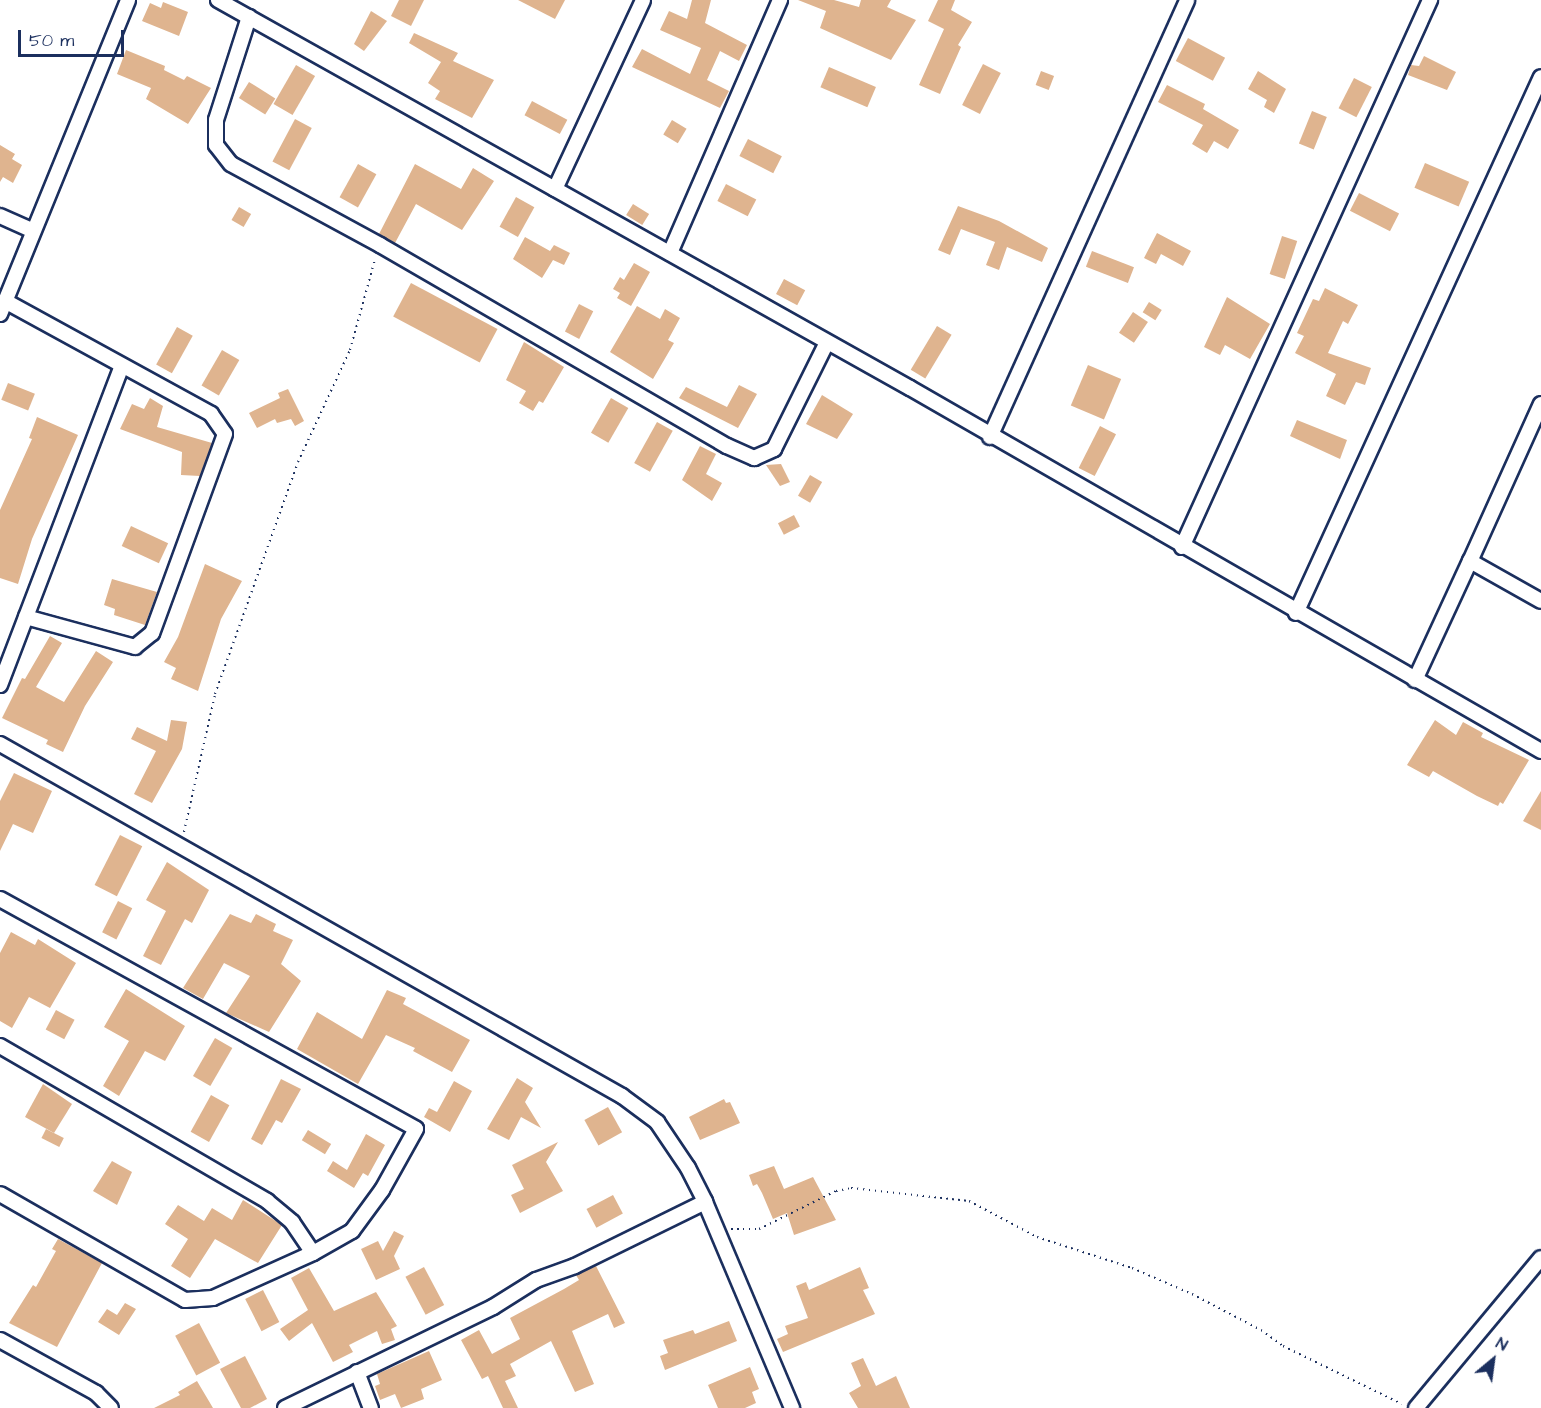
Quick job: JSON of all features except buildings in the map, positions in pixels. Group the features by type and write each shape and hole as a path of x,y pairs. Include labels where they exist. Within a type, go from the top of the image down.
{"street":[{"path":"26,617 135,647 152,633 225,434 211,414 122,365 2,307 128,0"},
{"path":"218,0 827,342 1296,613 1541,751"},
{"path":"555,189 643,0"},
{"path":"670,253 780,0"},
{"path":"990,437 1187,0"},
{"path":"1182,547 1430,0"},
{"path":"249,17 222,94 216,120 216,145 231,164 380,244 727,447 754,458 774,449 827,342"},
{"path":"1296,613 1541,77"},
{"path":"0,216 33,231"},
{"path":"0,685 122,365"},
{"path":"1415,680 1541,404"},
{"path":"1470,561 1541,601"},
{"path":"0,744 181,849 622,1096 657,1122 671,1140 705,1202 792,1408"},
{"path":"0,899 416,1129 365,1215 352,1231 313,1253 213,1298 185,1300 0,1194"},
{"path":"0,1046 267,1200 292,1221 313,1253"},
{"path":"285,1408 493,1307 536,1280 574,1266 705,1202"},
{"path":"1416,1408 1541,1258"},
{"path":"0,1340 96,1394 111,1408"},
{"path":"357,1372 371,1408"}],"path":[{"path":"181,849 215,694 298,462 350,350 380,244"},
{"path":"717,1230 759,1229 836,1191 851,1188 969,1201 1037,1237 1132,1268 1192,1294 1261,1330 1283,1346 1410,1408"}]}
